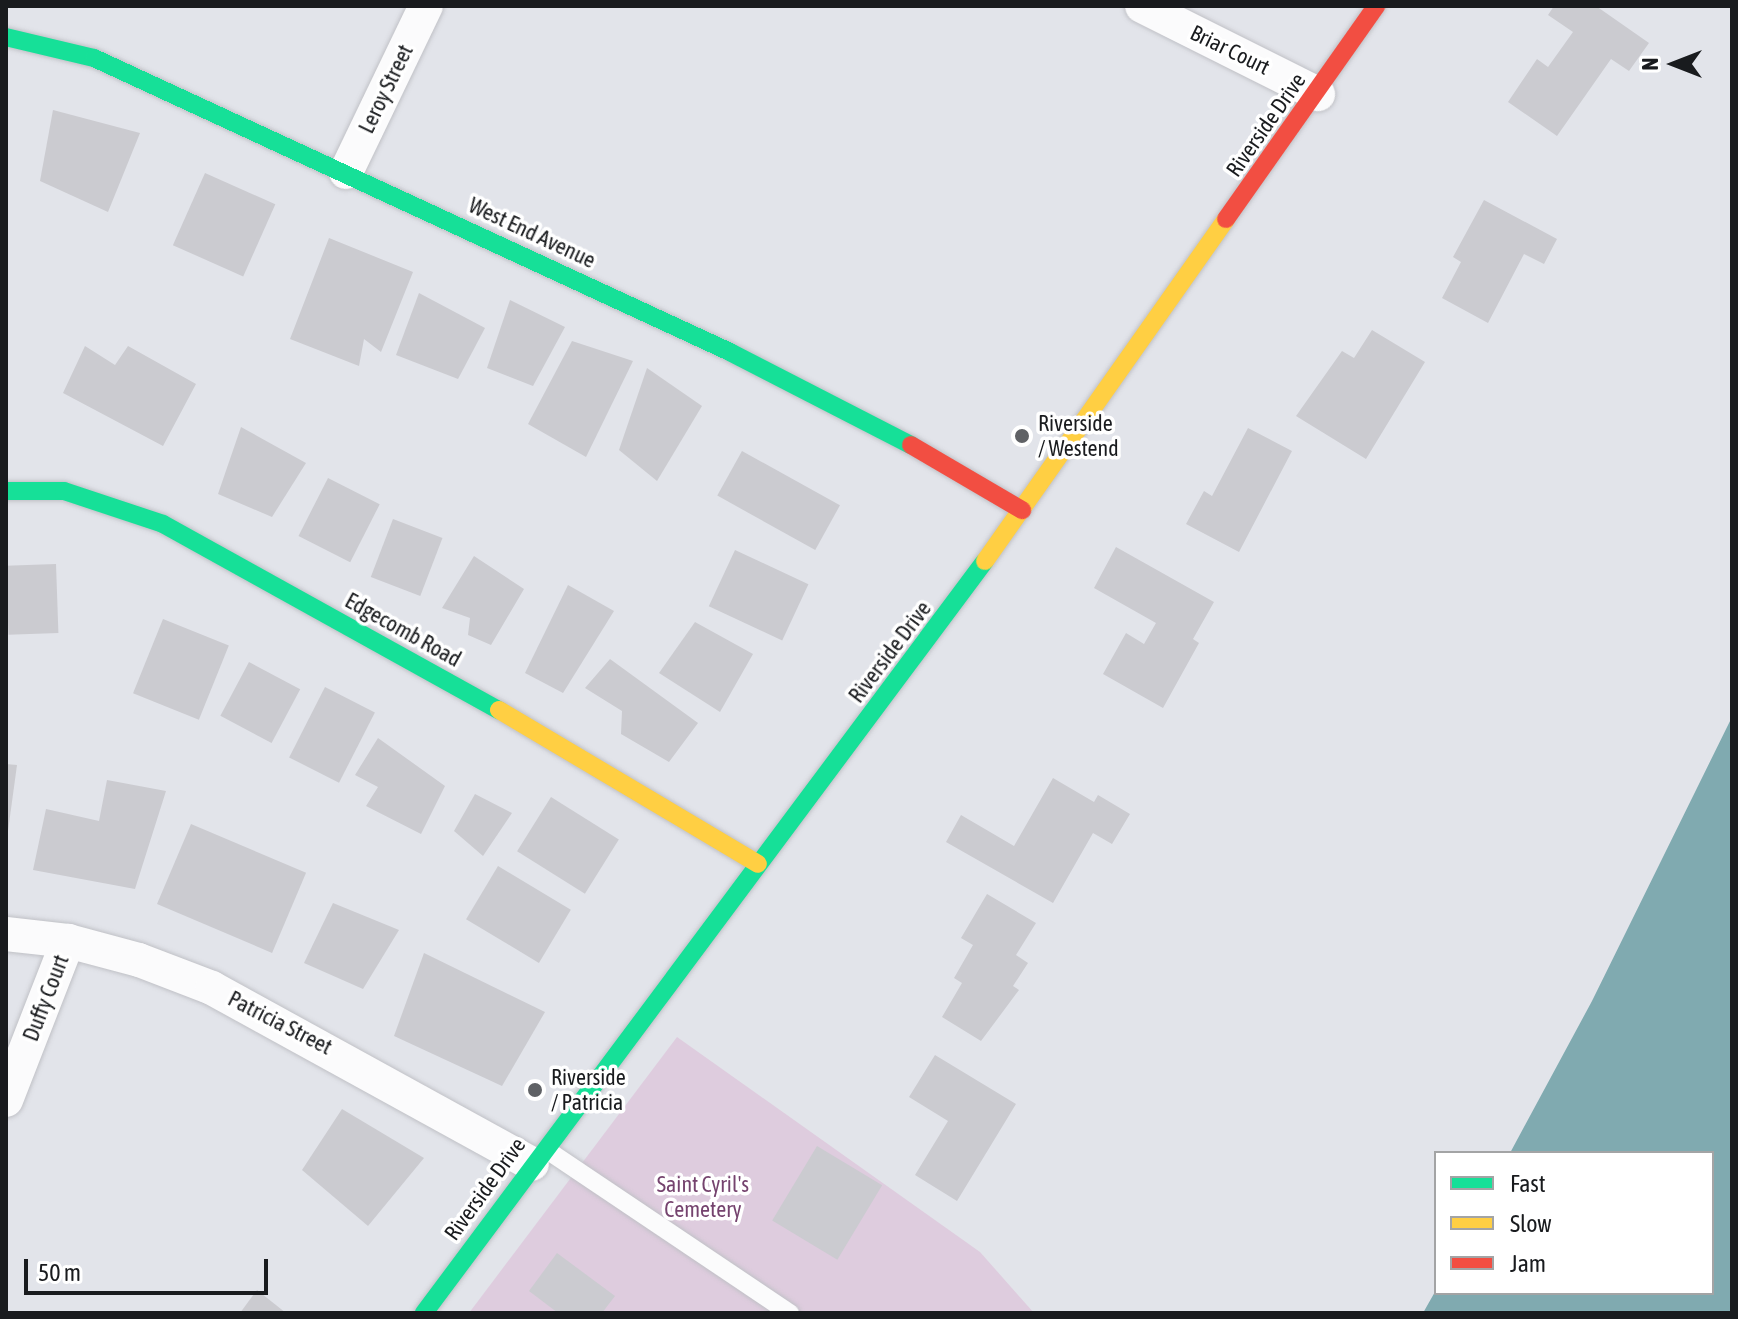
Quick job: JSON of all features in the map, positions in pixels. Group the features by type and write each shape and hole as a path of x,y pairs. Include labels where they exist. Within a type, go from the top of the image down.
{"street":[{"name":"Leroy Street","path":"346,172 426,6"},
{"name":"Briar Court","path":"1142,6 1318,94"},
{"name":"Riverside Drive","path":"424,1313 1022,510 1318,94 1376,6"},
{"name":"West End Avenue","path":"6,37 94,58 346,172 730,352 903,440 1022,510"},
{"name":"Edgecomb Road","path":"6,491 64,491 163,524 506,714 758,864"},
{"name":"Patricia Street","path":"6,934 68,941 212,988 538,1156"},
{"name":"Duffy Court","path":"6,1100 68,941"}],"lane":[{"path":"538,1156 790,1313"}],"green space":[{"name":"Saint Cyril's Cemetery","path":"677,1037 980,1252 1034,1313 469,1313"}],"water":[{"path":"1732,717 1732,1313 1423,1313 1434,1294 1714,1295 1714,1151 1511,1151 1592,1001"}],"building":[{"path":"1554,6 1596,6 1649,43 1629,71 1611,59 1557,136 1508,102 1537,59 1548,67 1573,32 1548,15"},
{"path":"53,110 140,133 108,212 40,181"},
{"path":"205,173 275,204 243,276 173,245"},
{"path":"1484,200 1557,239 1544,264 1524,254 1488,323 1442,298 1461,262 1453,257"},
{"path":"329,238 413,272 381,352 364,339 359,366 290,339"},
{"path":"419,293 485,328 458,379 396,355"},
{"path":"510,300 565,327 533,386 487,368"},
{"path":"1372,330 1425,362 1366,459 1296,416 1342,351 1354,358"},
{"path":"572,341 633,361 586,457 528,424"},
{"path":"85,346 115,365 128,346 196,384 163,446 63,393"},
{"path":"647,368 702,406 657,481 619,450"},
{"path":"241,427 306,463 272,517 218,494"},
{"path":"1248,428 1292,451 1239,552 1186,524 1204,491 1212,496"},
{"path":"742,451 840,505 815,550 717,496"},
{"path":"328,478 380,504 350,562 298,536"},
{"path":"393,519 442,538 420,596 371,577"},
{"path":"1116,547 1214,602 1193,639 1199,643 1163,708 1103,674 1126,633 1144,644 1156,623 1094,588"},
{"path":"735,550 808,584 782,640 709,606"},
{"path":"474,556 524,589 491,645 468,635 470,618 442,608"},
{"path":"56,564 58,633 8,635 6,566"},
{"path":"568,585 614,611 563,693 525,673"},
{"path":"163,619 229,646 199,720 133,693"},
{"path":"695,622 753,654 720,712 659,673"},
{"path":"610,659 698,723 669,762 621,734 622,711 585,688"},
{"path":"249,662 300,689 272,743 220,716"},
{"path":"325,687 375,712 339,783 289,757"},
{"path":"378,738 445,786 421,834 366,806 378,787 355,775"},
{"path":"6,764 17,765 8,831 6,831"},
{"path":"1053,778 1094,802 1098,795 1130,814 1112,844 1093,833 1053,903 946,842 961,815 1014,846"},
{"path":"107,780 166,791 135,889 33,870 46,809 99,821"},
{"path":"475,794 512,813 483,856 454,831"},
{"path":"551,797 619,839 585,894 517,851"},
{"path":"191,824 306,873 272,953 157,904"},
{"path":"498,866 571,910 539,963 466,919"},
{"path":"987,894 1036,923 1016,955 1028,963 1013,986 1019,990 981,1041 942,1017 962,983 954,978 973,945 961,938"},
{"path":"333,903 399,930 363,989 304,963"},
{"path":"424,953 545,1012 502,1086 394,1036"},
{"path":"935,1055 1016,1104 957,1201 915,1175 948,1121 909,1097"},
{"path":"342,1109 424,1158 368,1226 302,1170"},
{"path":"817,1146 882,1185 837,1260 772,1221"},
{"path":"557,1253 615,1296 602,1313 558,1313 529,1291"},
{"path":"257,1290 286,1313 240,1313"}],"traffic: fast":[{"path":"6,37 94,58 730,352 911,445"},
{"path":"6,491 64,491 163,524 499,710"},
{"path":"424,1313 985,561"}],"traffic: slow":[{"path":"985,561 1226,219"},
{"path":"499,710 758,864"}],"traffic: jam":[{"path":"1226,219 1376,6"},
{"path":"911,445 1022,510"}],"place":[{"name":"Riverside / Westend","path":"1022,436"},
{"name":"Riverside / Patricia","path":"535,1090"}]}
